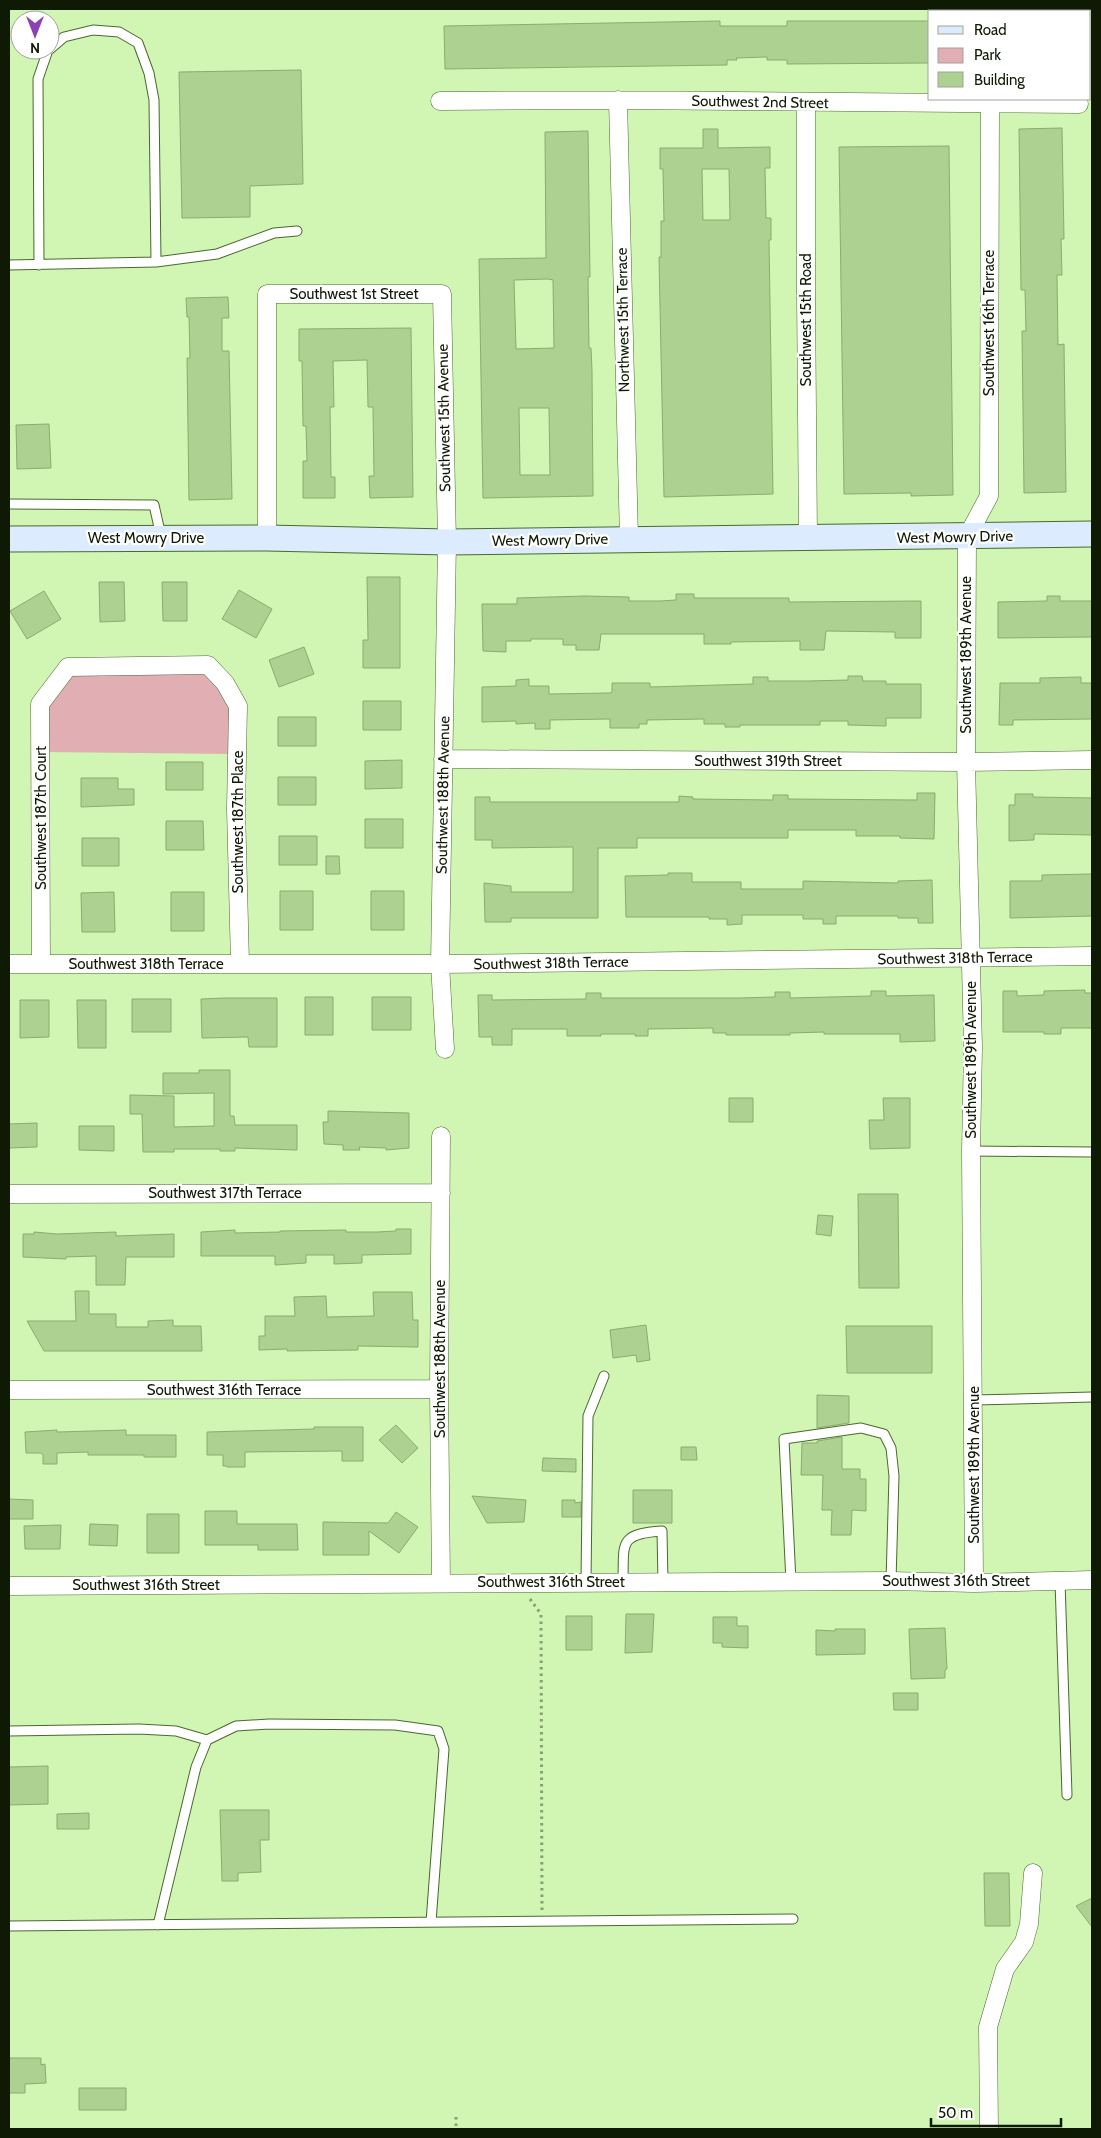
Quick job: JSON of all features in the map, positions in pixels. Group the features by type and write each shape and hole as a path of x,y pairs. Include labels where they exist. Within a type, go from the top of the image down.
{"street":[{"name":"Southwest 2nd Street","path":"440,101 618,100 1080,104"},
{"name":"Northwest 15th Terrace","path":"618,100 629,539"},
{"name":"Southwest 15th Road","path":"806,103 808,538"},
{"name":"Southwest 16th Terrace","path":"967,537 989,496 990,104"},
{"name":"Southwest 1st Street","path":"266,538 267,294 442,294"},
{"name":"Southwest 15th Avenue","path":"442,294 447,542"},
{"name":"West Mowry Drive","path":"9,538 266,538 447,542 1092,534"},
{"name":"Southwest 189th Avenue","path":"967,537 966,762 973,1047 971,1151 974,1583"},
{"name":"Southwest 188th Avenue","path":"445,1049 440,964 447,542"},
{"name":"Southwest 187th Court","path":"42,964 40,704 68,666 208,665 225,683"},
{"name":"Southwest 187th Place","path":"225,683 238,706 236,810 240,963"},
{"name":"Southwest 319th Street","path":"443,759 966,762 1092,760"},
{"name":"Southwest 318th Terrace","path":"9,964 440,964 1092,956"},
{"name":"Southwest 188th Avenue","path":"441,1136 439,1389 441,1583"},
{"name":"Southwest 317th Terrace","path":"9,1194 441,1192"},
{"name":"Southwest 316th Terrace","path":"9,1390 439,1389"},
{"name":"Southwest 316th Street","path":"9,1586 518,1582 891,1581 974,1583 1092,1580"},
{"path":"989,2129 988,2027 1005,1969 1024,1942 1029,1924 1033,1873"}],"lane":[{"path":"60,40 64,37 93,30 119,32 138,43 149,73 154,100 156,262"},
{"path":"39,265 38,79 45,60"},
{"path":"9,266 156,262 217,254 274,233 297,231"},
{"path":"9,504 154,505 162,538"},
{"path":"971,1151 1092,1152"},
{"path":"586,1582 588,1416 604,1376"},
{"path":"974,1400 1092,1397"},
{"path":"791,1582 784,1439 861,1428 884,1434 891,1448 894,1476 891,1581"},
{"path":"623,1582 624,1552 628,1539 639,1533 662,1531 663,1582"},
{"path":"1060,1581 1068,1795"},
{"path":"9,1731 139,1729 176,1731 207,1740 236,1726 269,1724 395,1725 438,1730 444,1749 431,1922"},
{"path":"158,1924 196,1767 207,1740"},
{"path":"9,1926 793,1918"}],"path":[{"path":"518,1582 540,1614 542,1921"},
{"path":"456,2116 456,2129"}],"green space":[{"path":"207,668 236,707 235,754 43,752 44,705 69,669"}],"building":[{"path":"720,21 720,26 787,26 787,21 928,21 928,63 787,64 787,60 767,60 767,57 736,58 737,60 727,60 727,65 445,69 444,26"},
{"path":"301,70 303,184 250,186 250,217 182,218 179,72"},
{"path":"1062,128 1064,239 1061,239 1062,275 1057,275 1058,345 1064,344 1066,492 1024,493 1022,331 1026,331 1025,290 1021,290 1019,129"},
{"path":"703,129 718,129 718,148 770,147 770,168 765,168 766,218 771,218 771,240 769,240 773,494 664,497 659,257 661,257 661,221 664,221 663,169 660,169 660,148 703,148","holes":["702,169 729,169 730,220 703,220"]},
{"path":"588,131 590,277 588,277 589,348 591,348 592,370 593,496 483,498 479,259 546,258 545,132","holes":["514,280 553,280 554,348 516,349","519,408 549,408 550,475 520,475"]},
{"path":"949,146 953,495 911,496 911,493 844,494 839,147"},
{"path":"228,297 229,318 222,318 222,351 229,351 232,499 189,500 187,358 190,358 189,317 187,317 186,298"},
{"path":"411,328 413,497 370,498 369,476 374,476 373,407 368,407 367,360 333,361 334,407 330,407 331,477 335,477 335,498 303,498 303,461 307,461 306,426 303,426 302,361 299,361 299,329"},
{"path":"49,424 51,468 17,469 16,425"},
{"path":"367,577 400,577 400,668 363,668 363,640 368,640"},
{"path":"99,582 124,582 125,621 100,622"},
{"path":"162,582 187,582 187,621 163,621"},
{"path":"239,590 272,609 256,638 222,619"},
{"path":"44,591 61,619 27,639 10,611"},
{"path":"676,594 694,594 694,598 789,598 789,602 921,601 921,638 895,638 895,632 826,631 824,650 800,650 800,641 704,644 704,634 601,634 599,650 576,650 576,645 563,645 563,639 531,639 531,641 506,641 506,652 483,651 482,604 517,604 517,598 585,596 629,597 629,601 660,601 676,600"},
{"path":"1047,596 1060,596 1060,601 1092,601 1092,637 998,638 998,602 1047,601"},
{"path":"304,647 314,674 279,687 269,660"},
{"path":"848,676 862,676 863,681 886,681 886,684 921,684 921,718 886,718 886,726 848,725 848,721 820,721 820,725 740,725 740,727 725,727 725,724 704,724 704,719 647,720 647,724 639,724 639,728 610,728 610,719 550,720 550,729 535,729 535,723 516,724 516,721 482,722 482,687 516,686 516,680 529,679 529,686 549,686 549,694 610,693 612,692 612,683 650,683 650,687 753,684 753,677 768,677 768,681 808,681 848,680"},
{"path":"1081,677 1081,683 1092,683 1092,719 1013,720 1013,725 999,725 1000,683 1040,683 1040,678"},
{"path":"363,701 401,701 401,730 363,730"},
{"path":"278,717 316,717 316,746 278,746"},
{"path":"402,760 402,788 365,789 365,761"},
{"path":"166,762 203,762 203,790 166,790"},
{"path":"278,777 316,777 316,805 278,805"},
{"path":"81,778 118,778 118,789 134,789 134,805 81,807"},
{"path":"917,793 935,793 934,839 900,838 900,836 856,836 856,830 788,830 788,838 637,838 637,848 598,848 598,918 511,918 511,922 485,922 484,883 511,886 511,892 573,892 573,847 492,848 492,840 475,840 475,797 490,797 490,802 679,802 679,796 693,797 693,799 773,800 773,795 788,795 788,799 917,800"},
{"path":"1015,794 1033,794 1033,797 1092,798 1092,835 1034,834 1034,840 1009,841 1009,805 1015,805"},
{"path":"365,819 403,819 403,848 365,848"},
{"path":"166,821 203,821 204,850 166,850"},
{"path":"279,836 317,836 317,865 279,865"},
{"path":"82,838 119,838 119,866 82,866"},
{"path":"326,856 339,856 340,874 326,874"},
{"path":"668,873 692,873 692,882 741,882 741,889 803,889 803,881 898,883 898,881 932,880 933,923 918,923 918,918 898,918 898,916 836,916 836,924 823,924 823,919 803,919 803,915 742,915 742,924 727,925 727,919 709,919 709,917 626,917 625,876 668,875"},
{"path":"1092,874 1092,916 1010,918 1010,881 1042,881 1042,875"},
{"path":"280,891 313,891 313,930 280,930"},
{"path":"371,891 404,891 404,930 371,930"},
{"path":"114,892 115,932 82,932 81,893"},
{"path":"171,892 204,892 204,931 171,931"},
{"path":"1085,990 1085,993 1092,993 1092,1028 1061,1028 1061,1034 1003,1032 1003,991 1017,991 1017,996 1044,995 1044,991"},
{"path":"871,991 886,991 886,996 934,995 935,1041 900,1042 900,1034 824,1034 824,1032 790,1033 790,1035 726,1035 726,1033 713,1033 713,1028 648,1029 648,1036 601,1034 601,1036 567,1036 567,1029 512,1029 512,1045 492,1045 492,1037 479,1037 478,995 492,995 492,1000 586,999 586,993 601,993 601,998 739,998 775,997 775,992 790,992 790,998 871,996"},
{"path":"305,997 333,997 333,1035 305,1035"},
{"path":"372,997 411,997 411,1030 372,1030"},
{"path":"277,998 277,1047 249,1047 248,1037 202,1038 201,999"},
{"path":"132,999 171,999 171,1032 132,1032"},
{"path":"20,1000 49,1000 49,1037 20,1038"},
{"path":"77,1000 106,1000 106,1048 78,1048"},
{"path":"199,1070 230,1070 230,1116 234,1116 235,1125 297,1125 297,1150 235,1148 235,1151 220,1151 220,1149 174,1149 174,1152 143,1152 142,1114 130,1114 130,1095 174,1096 174,1127 214,1126 214,1093 163,1094 163,1073 199,1073"},
{"path":"729,1098 753,1098 753,1122 729,1122"},
{"path":"883,1098 910,1098 910,1148 870,1149 869,1120 884,1120"},
{"path":"328,1111 409,1113 409,1148 386,1150 386,1148 359,1147 360,1150 343,1150 343,1145 324,1144 323,1122 328,1122"},
{"path":"37,1123 37,1147 9,1148 9,1124"},
{"path":"79,1126 114,1126 114,1151 79,1150"},
{"path":"858,1194 898,1194 899,1288 859,1288"},
{"path":"818,1215 833,1216 831,1236 816,1234"},
{"path":"396,1229 411,1229 411,1254 362,1255 362,1263 334,1264 334,1255 306,1255 306,1263 275,1265 275,1256 201,1256 201,1232 235,1230 235,1233 346,1230 346,1232 377,1232 396,1231"},
{"path":"34,1232 57,1234 116,1232 116,1236 174,1234 174,1257 126,1257 125,1285 96,1285 96,1256 66,1257 66,1259 23,1257 23,1234 34,1234"},
{"path":"75,1291 89,1291 89,1314 116,1314 116,1327 148,1327 148,1321 173,1320 173,1326 201,1326 202,1351 44,1351 27,1321 76,1321"},
{"path":"373,1292 412,1292 413,1320 418,1320 418,1347 358,1346 358,1350 259,1350 259,1336 265,1336 265,1316 295,1316 294,1297 326,1296 327,1317 374,1316"},
{"path":"646,1325 650,1360 637,1362 636,1355 613,1358 610,1330"},
{"path":"846,1326 932,1326 932,1373 847,1373"},
{"path":"817,1395 849,1396 849,1423 817,1428"},
{"path":"396,1425 418,1448 402,1463 379,1440"},
{"path":"314,1427 363,1427 363,1461 342,1461 342,1451 245,1452 245,1467 227,1467 223,1466 223,1455 207,1455 207,1432 314,1429"},
{"path":"57,1430 57,1432 126,1430 126,1435 176,1435 176,1457 88,1455 88,1452 57,1453 57,1464 43,1464 43,1455 41,1453 26,1453 25,1432"},
{"path":"842,1437 842,1469 860,1469 860,1479 866,1479 866,1511 852,1510 851,1535 831,1535 832,1510 822,1510 823,1475 801,1475 802,1443 817,1443 817,1441"},
{"path":"681,1447 696,1447 697,1460 681,1460"},
{"path":"543,1458 576,1459 576,1472 542,1471"},
{"path":"633,1490 672,1490 672,1523 633,1523"},
{"path":"472,1496 526,1500 524,1522 487,1523"},
{"path":"9,1499 33,1500 33,1519 9,1519"},
{"path":"562,1500 575,1500 575,1503 581,1502 581,1517 562,1517"},
{"path":"205,1511 237,1511 237,1524 297,1524 298,1550 258,1550 258,1545 205,1545"},
{"path":"396,1512 418,1527 399,1553 369,1531 369,1555 323,1555 323,1522 388,1523"},
{"path":"147,1514 179,1514 179,1553 147,1553"},
{"path":"90,1524 118,1525 117,1546 89,1545"},
{"path":"61,1525 60,1549 25,1549 24,1526"},
{"path":"626,1614 654,1614 652,1652 625,1653"},
{"path":"566,1616 592,1616 592,1650 566,1650"},
{"path":"713,1617 737,1617 737,1626 748,1626 748,1648 722,1647 722,1643 713,1643"},
{"path":"945,1628 947,1669 945,1670 945,1678 911,1679 909,1629"},
{"path":"835,1629 865,1629 865,1654 816,1655 816,1630 835,1631"},
{"path":"893,1693 918,1693 918,1710 894,1710"},
{"path":"48,1766 48,1804 9,1805 9,1767"},
{"path":"220,1810 269,1810 269,1840 260,1840 261,1872 238,1873 238,1881 222,1881"},
{"path":"89,1813 89,1829 57,1829 57,1814"},
{"path":"984,1873 1009,1873 1010,1926 985,1926"},
{"path":"1092,1898 1092,1927 1076,1906"},
{"path":"9,2058 41,2058 41,2065 45,2064 46,2083 25,2084 25,2093 9,2093"},
{"path":"79,2088 126,2088 126,2110 79,2110"}]}
